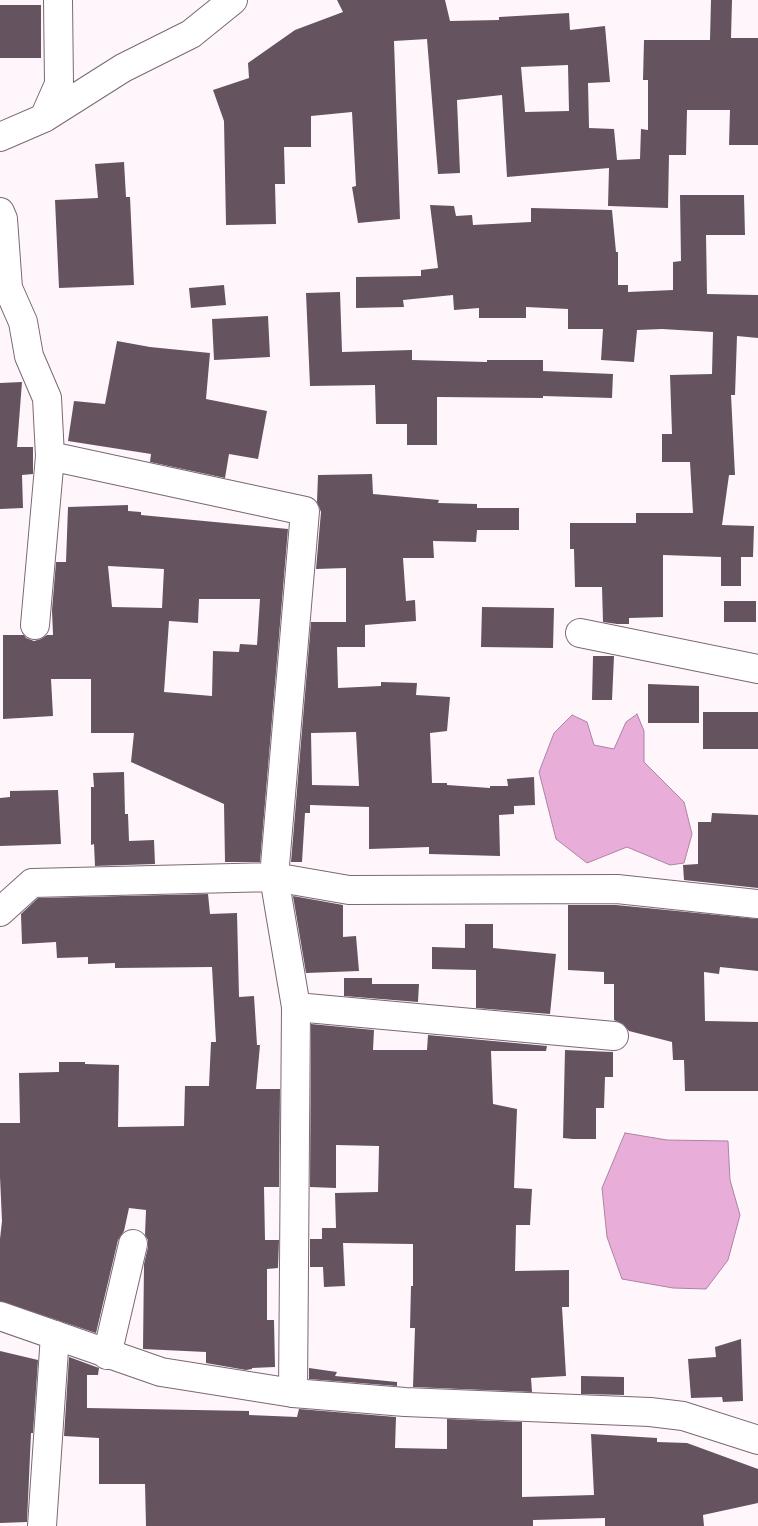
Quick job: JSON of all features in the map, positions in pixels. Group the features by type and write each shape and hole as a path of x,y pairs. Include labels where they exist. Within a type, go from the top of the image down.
{"street":[{"path":"44,118 59,84 58,0"},
{"path":"0,137 44,118 123,68 191,34 233,0"},
{"path":"0,212 3,218 8,288 23,322 29,356 47,398 50,456 35,625"},
{"path":"50,456 305,511 274,877 296,1007 293,1393"},
{"path":"580,633 758,669"},
{"path":"0,912 32,883 274,877 349,890 617,889 758,904"},
{"path":"296,1007 614,1036"},
{"path":"108,1354 133,1244"},
{"path":"0,1316 161,1372 293,1393 405,1402 650,1412 683,1416 758,1440"},
{"path":"42,1526 55,1335"}],"shaded area":[{"path":"637,714 644,731 644,762 684,802 692,834 684,863 670,865 627,847 587,863 556,839 539,772 554,733 572,715 587,722 594,745 614,749 626,722"},
{"path":"625,1133 667,1140 728,1141 730,1180 740,1215 728,1260 706,1289 673,1288 622,1279 607,1237 602,1188"}],"building":[{"path":"337,0 445,0 450,21 499,20 499,17 569,13 570,30 605,26 610,82 588,83 589,128 614,129 617,160 640,159 641,129 648,130 648,80 643,80 644,40 710,40 711,0 732,0 731,38 758,38 758,145 729,145 730,110 687,110 686,155 669,155 668,208 608,206 609,168 507,177 502,95 457,100 460,173 438,174 427,39 394,41 400,219 358,223 352,187 356,186 352,112 311,116 311,147 284,147 285,184 275,184 276,224 226,225 224,121 213,90 249,78 248,63 295,30 343,12","holes":["568,65 569,111 525,112 521,67"]},
{"path":"0,5 41,5 41,58 0,58"},
{"path":"124,162 126,197 130,197 134,285 59,288 55,200 98,198 95,164"},
{"path":"680,195 744,195 745,235 706,235 707,294 758,295 758,338 737,336 735,395 731,395 735,475 729,475 722,525 754,526 753,557 741,557 741,586 721,586 721,557 663,555 663,617 629,618 629,624 603,622 602,587 575,587 574,549 570,549 570,523 636,523 636,513 693,513 690,462 662,462 662,434 672,434 670,375 712,374 713,332 662,329 637,330 634,362 601,360 603,329 568,329 568,309 526,307 526,318 479,318 479,308 454,310 453,295 403,300 404,307 356,308 356,277 421,276 421,270 438,268 430,205 454,206 456,216 472,215 473,225 531,222 531,208 612,210 616,252 618,252 618,285 628,285 628,292 673,290 673,262 681,261"},
{"path":"224,285 226,305 191,308 189,288"},
{"path":"340,292 342,352 412,350 412,360 487,362 487,360 543,360 543,371 613,374 612,398 543,396 543,398 437,397 437,445 407,445 407,424 376,424 375,385 310,386 306,293"},
{"path":"268,316 270,357 214,360 212,319"},
{"path":"117,341 150,347 210,353 206,399 267,411 258,459 229,454 225,478 150,462 151,454 68,441 74,401 105,404"},
{"path":"22,382 17,447 33,447 33,474 22,475 23,508 0,509 0,383"},
{"path":"372,474 373,494 439,500 438,503 477,504 477,508 519,508 519,530 477,530 476,542 433,541 434,558 403,558 406,601 415,600 416,621 365,625 365,647 337,647 338,688 381,686 381,682 417,683 416,695 450,697 447,731 430,733 432,783 490,788 490,786 508,786 507,779 534,777 535,805 514,806 514,814 499,815 500,856 429,854 429,847 369,849 369,807 310,805 310,813 305,813 302,862 291,862 311,622 346,622 346,568 316,569 321,512 317,502 318,475","holes":["356,732 359,786 312,785 311,733"]},
{"path":"128,505 128,511 141,512 141,515 288,529 260,862 225,862 224,804 131,762 134,733 91,733 91,679 51,679 53,716 3,719 3,635 24,635 26,638 34,641 47,635 53,635 52,610 56,562 66,562 68,507","holes":["108,566 164,569 162,608 112,607","199,599 260,599 257,645 240,644 239,652 213,651 212,696 164,692 169,621 198,623"]},
{"path":"724,601 756,601 756,622 724,622"},
{"path":"482,607 554,608 553,648 481,647"},
{"path":"593,656 614,656 612,700 592,700"},
{"path":"648,684 699,686 699,723 648,723"},
{"path":"703,712 758,712 758,749 703,749"},
{"path":"124,772 125,814 128,814 129,841 154,840 155,864 95,866 94,844 91,845 91,787 94,787 93,773"},
{"path":"58,790 61,844 0,846 0,798 10,797 10,791"},
{"path":"712,813 758,815 758,888 684,880 683,865 698,864 698,822 711,822"},
{"path":"208,894 210,914 237,913 239,997 254,996 257,1045 260,1045 256,1089 280,1089 279,1187 264,1187 265,1240 279,1240 278,1268 267,1269 267,1320 274,1320 275,1367 246,1370 206,1363 206,1352 143,1349 144,1264 148,1247 148,1240 145,1235 146,1210 129,1208 124,1231 118,1240 96,1333 0,1301 0,1239 2,1221 0,1123 20,1123 19,1073 59,1072 59,1062 119,1065 118,1127 184,1126 185,1086 209,1086 211,1042 216,1042 212,967 115,968 115,963 88,964 88,957 57,958 56,942 22,944 21,914 38,898"},
{"path":"293,896 343,905 343,937 356,936 359,971 306,973"},
{"path":"568,905 616,905 758,919 758,971 720,967 719,974 704,972 705,1021 758,1022 758,1091 685,1091 684,1060 673,1060 672,1042 629,1031 623,1024 614,1020 614,984 604,984 604,972 568,970"},
{"path":"465,924 493,924 493,948 556,954 550,1014 476,1008 476,970 432,969 432,947 465,948"},
{"path":"344,978 372,978 372,984 419,984 418,1002 344,996"},
{"path":"311,1024 374,1030 373,1050 427,1050 428,1035 547,1046 546,1051 491,1051 493,1104 517,1109 514,1188 532,1189 530,1225 516,1225 515,1271 569,1270 569,1307 562,1307 566,1376 531,1378 532,1392 413,1387 415,1328 410,1328 413,1244 343,1243 345,1286 324,1287 323,1267 310,1267 310,1239 322,1239 322,1228 336,1228 335,1193 378,1192 379,1146 336,1145 336,1188 310,1187"},
{"path":"565,1050 613,1052 613,1077 605,1077 604,1108 596,1108 596,1139 563,1138"},
{"path":"741,1339 743,1401 723,1402 722,1397 691,1398 688,1359 716,1357 715,1347"},
{"path":"0,1351 38,1360 33,1433 31,1433 27,1522 0,1523"},
{"path":"69,1357 99,1368 98,1375 87,1375 87,1408 249,1411 249,1415 297,1417 299,1409 396,1417 395,1448 447,1449 447,1419 522,1422 522,1497 594,1495 591,1434 657,1438 657,1442 687,1443 758,1469 758,1503 703,1515 704,1526 605,1526 605,1518 533,1520 533,1526 146,1526 145,1484 99,1484 99,1438 64,1436"},
{"path":"309,1368 337,1372 335,1376 397,1382 397,1386 309,1379"},
{"path":"581,1376 624,1377 624,1395 581,1394"}]}
